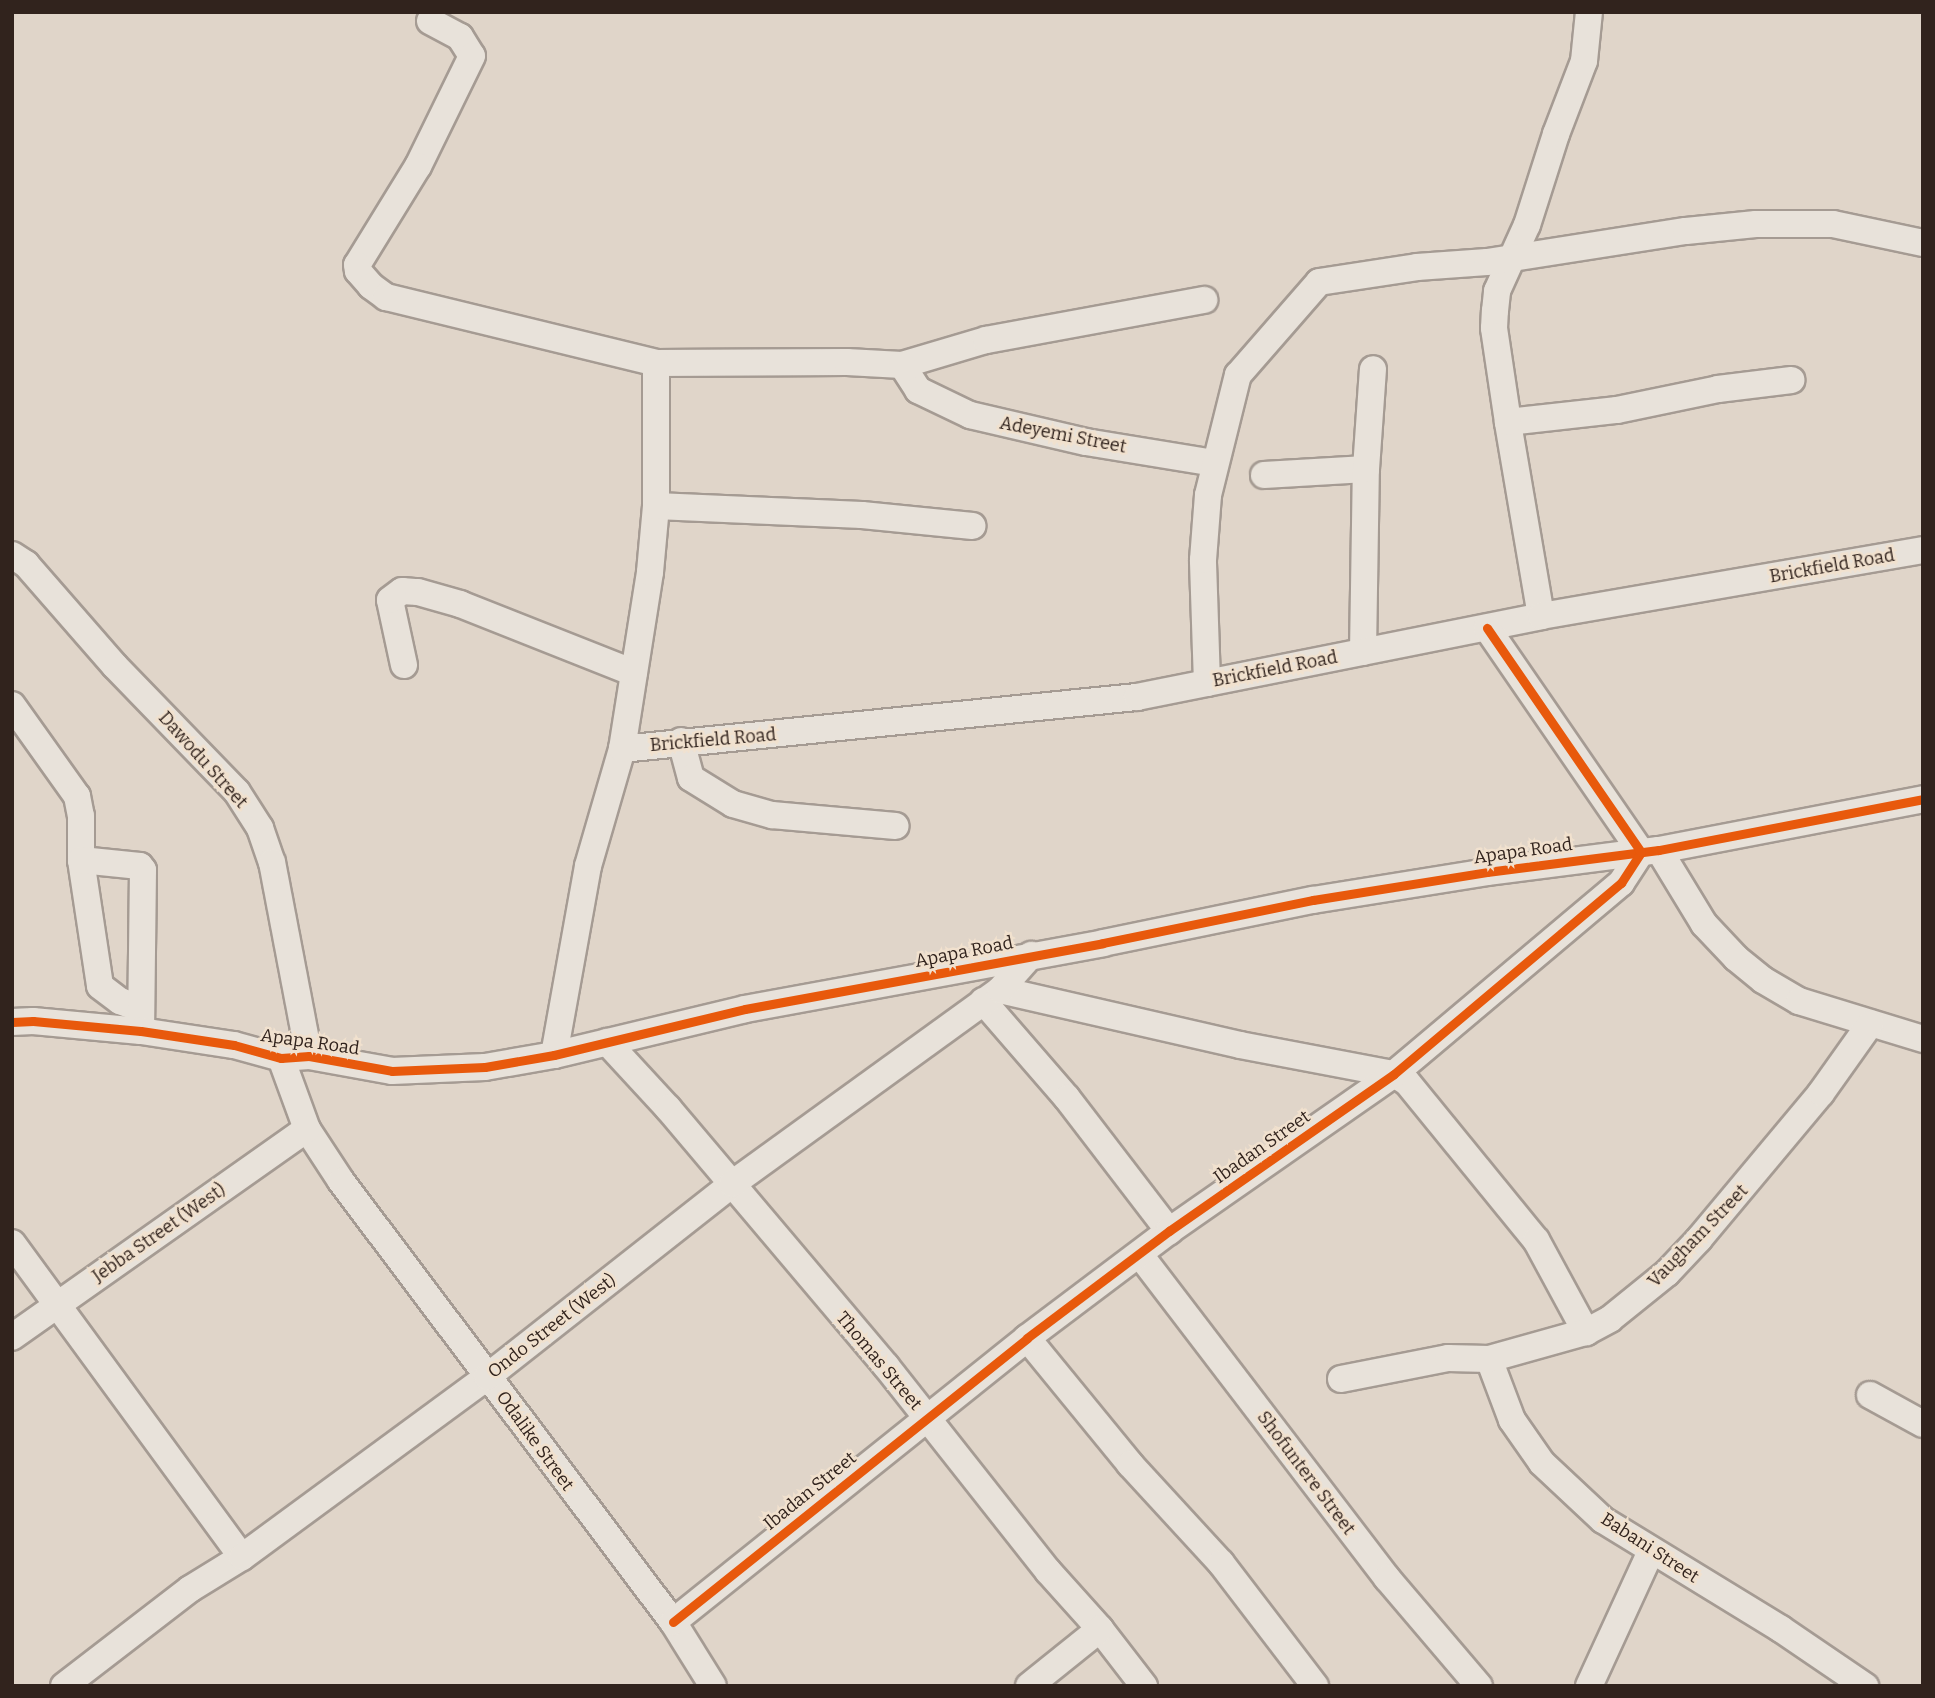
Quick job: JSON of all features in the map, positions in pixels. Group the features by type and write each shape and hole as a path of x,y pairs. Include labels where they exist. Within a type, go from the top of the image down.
{"street":[{"path":"1541,616 1494,328 1497,291 1514,257 1584,61 1590,27 1589,12"},
{"path":"430,21 460,37 472,56 418,166 357,265 358,271 371,286 386,297 656,363 847,362 902,365 986,340 1204,300"},
{"path":"1207,683 1203,560 1214,463 1238,375 1319,282 1417,267 1480,263 1686,231 1756,224 1833,224 1923,243"},
{"path":"554,1055 588,866 622,749 650,572 656,506 656,363"},
{"name":"Adeyemi Street","path":"902,365 918,390 970,415 1086,442 1214,463"},
{"path":"1363,652 1366,469 1373,369"},
{"path":"1508,422 1617,410 1718,389 1791,380"},
{"path":"1264,475 1366,469"},
{"path":"656,506 862,515 972,526"},
{"name":"Brickfield Road","path":"622,749 1137,697 1541,616 1923,550"},
{"name":"Dawodu Street","path":"12,555 26,565 115,666 237,792 260,828 272,862 309,1056"},
{"path":"404,665 390,600 402,591 418,592 460,604 634,673"},
{"path":"1487,628 1704,923 1754,973 1799,1001 1923,1039"},
{"path":"12,705 77,796 81,816 81,860 100,986 141,1020"},
{"path":"681,741 691,778 733,804 772,815 896,826"},
{"name":"Apapa Road","path":"12,1022 141,1020 281,1058 309,1056 392,1071 420,1072 485,1067 554,1055 745,1009 1313,900 1487,872 1650,851 1923,799"},
{"name":"Ibadan Street","path":"673,1622 1027,1338 1169,1231 1395,1074 1621,883 1650,851"},
{"path":"81,860 140,866 143,870 141,1020"},
{"name":"Ondo Street (West)","path":"64,1686 190,1589 242,1556 487,1377 732,1184 992,995 1031,956"},
{"path":"992,995 1395,1074 1407,1082 1536,1240 1586,1332"},
{"path":"992,995 1169,1231"},
{"name":"Vaugham Street","path":"1340,1379 1448,1358 1489,1359 1586,1332 1610,1320 1699,1240 1803,1115 1870,1024"},
{"name":"Thomas Street","path":"607,1042 732,1184 927,1418 1048,1571 1100,1629 1144,1686"},
{"name":"Odalike Street","path":"281,1058 307,1129 487,1377 673,1622 713,1686"},
{"name":"Jebba Street (West)","path":"12,1337 307,1129"},
{"path":"12,1243 242,1556"},
{"name":"Shofuntere Street","path":"1140,1255 1387,1578 1479,1686"},
{"path":"1027,1338 1130,1464 1222,1563 1315,1686"},
{"name":"Babani Street","path":"1489,1359 1511,1419 1542,1463 1603,1520 1781,1629 1865,1686"},
{"path":"1870,1395 1923,1424"},
{"path":"1589,1686 1651,1551"},
{"path":"1030,1686 1100,1629"}],"cycle path":[{"path":"673,1622 1027,1338 1169,1231 1394,1074 1621,883 1641,852 1487,628"},
{"path":"12,1022 33,1021 141,1031 234,1045 281,1058 309,1056 392,1071 485,1067 554,1055 745,1009 1103,943 1313,900 1487,872 1659,850 1923,799"}]}
